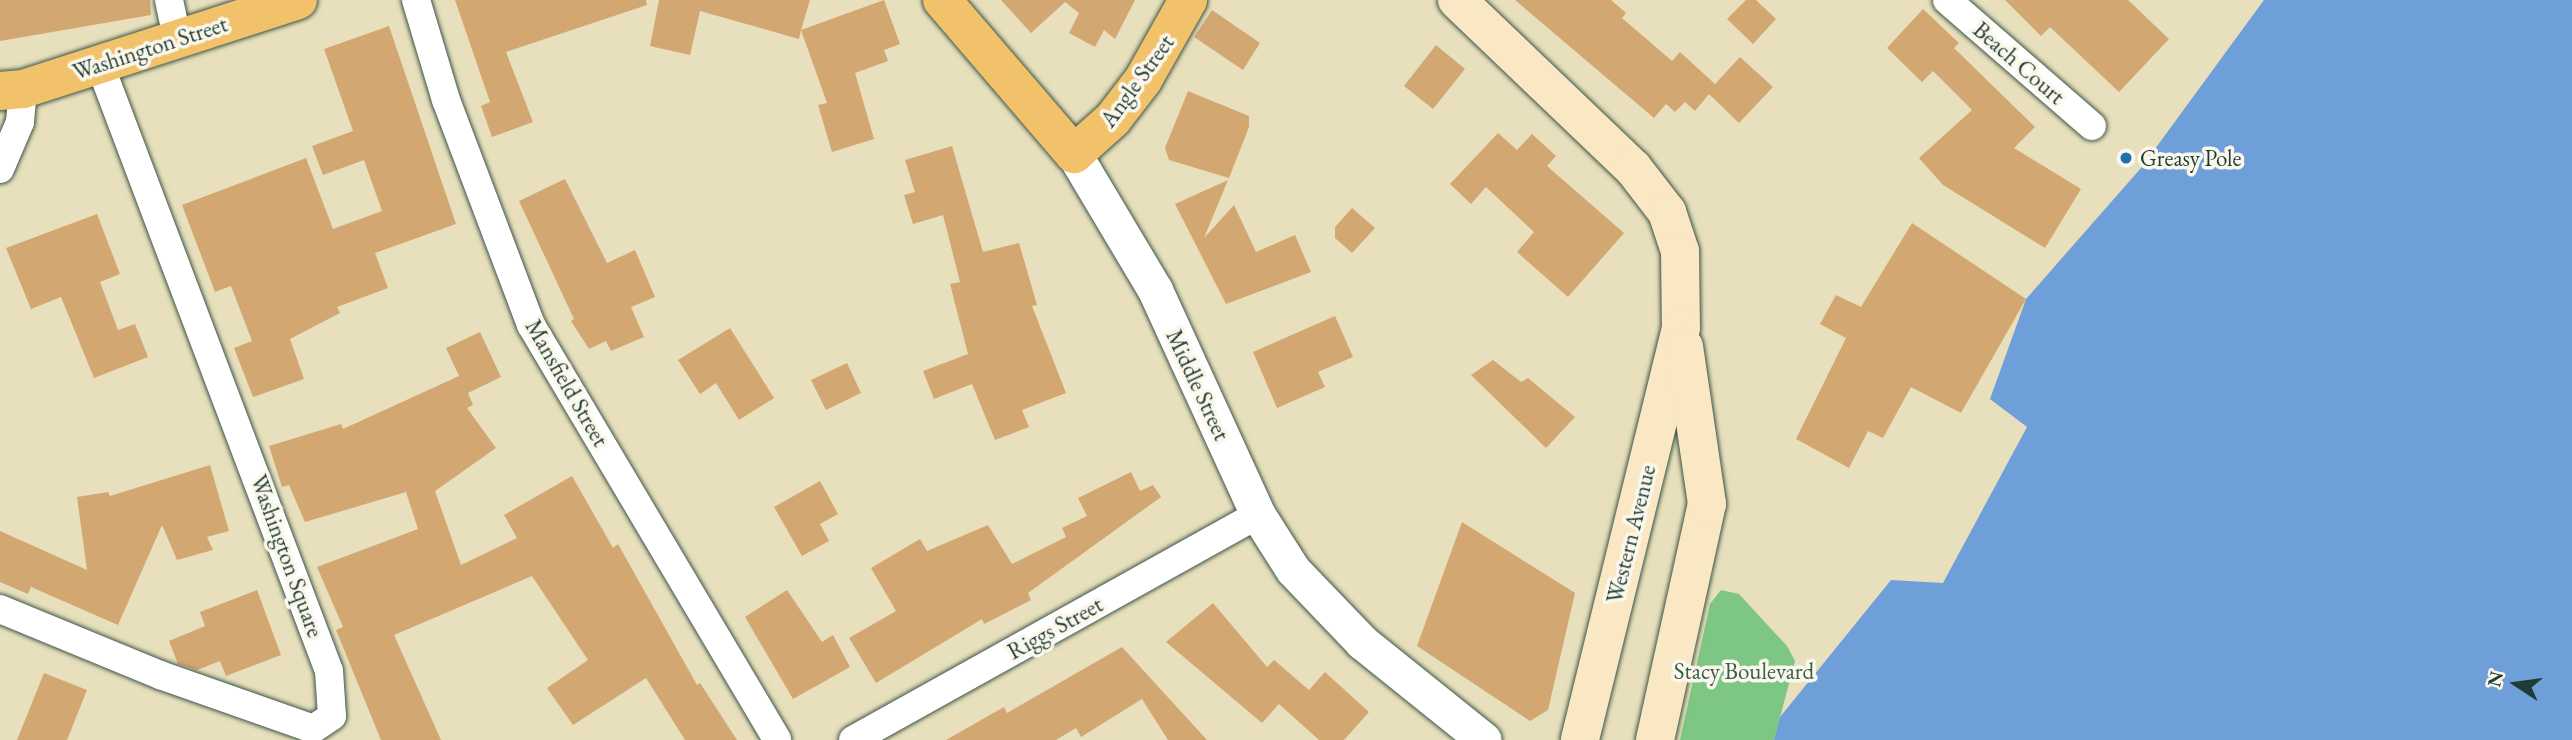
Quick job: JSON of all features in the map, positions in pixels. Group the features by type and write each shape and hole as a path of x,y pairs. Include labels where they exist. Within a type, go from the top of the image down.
{"main road":[{"name":"Washington Street","path":"11,90 100,65 298,0"},
{"name":"Middle Street","path":"942,0 1074,154"},
{"name":"Angle Street","path":"1074,154 1114,119 1143,80 1188,0"},
{"name":"Western Avenue","path":"1457,0 1655,194 1679,251 1681,328 1707,504 1655,740"},
{"name":"Western Avenue","path":"1580,740 1681,328"}],"street":[{"path":"169,0 177,38"},
{"name":"Mansfield Street","path":"416,0 446,100 531,325 777,740"},
{"name":"Beach Court","path":"1947,0 2092,126"},
{"name":"Washington Square","path":"0,609 160,675 313,729 332,716 325,659 100,65"},
{"path":"0,169 20,122 11,90"},
{"name":"Middle Street","path":"1074,154 1155,290 1258,515 1293,570 1325,607 1484,740"},
{"name":"Riggs Street","path":"853,740 1258,515"}],"green space":[{"name":"Stacy Boulevard","path":"1721,590 1739,594 1787,646 1795,661 1774,740 1680,740 1710,604"}],"water":[{"path":"2264,0 2572,0 2572,740 1774,740 1780,717 1891,580 1943,583 2027,427 1990,399 2026,299 2141,168"}],"building":[{"path":"0,0 150,0 151,15 0,41"},
{"path":"455,0 646,0 647,5 506,52 533,122 492,137 481,106 490,102"},
{"path":"659,0 810,0 799,39 700,11 690,55 650,46"},
{"path":"884,0 900,44 884,50 888,61 855,73 874,139 832,152 818,105 827,103 801,30"},
{"path":"1001,0 1135,0 1115,39 1104,30 1095,47 1069,33 1079,13 1065,2 1031,33"},
{"path":"1515,0 1611,0 1626,13 1622,18 1672,61 1680,52 1715,84 1740,57 1773,87 1739,123 1709,94 1695,111 1685,102 1675,112 1666,104 1654,118"},
{"path":"1746,0 1756,0 1776,19 1753,44 1727,19"},
{"path":"2005,0 2128,0 2169,39 2119,92 2050,27 2041,36"},
{"path":"1923,9 1959,43 1954,48 2035,127 2014,148 2081,189 2045,248 1943,185 1919,158 1972,110 1933,71 1922,82 1887,48"},
{"path":"1212,10 1260,43 1243,70 1194,37"},
{"path":"389,26 456,224 375,253 388,288 337,307 340,313 290,339 304,379 253,397 234,348 252,341 231,286 215,292 182,205 306,158 333,229 382,211 364,160 323,175 312,146 353,131 324,49"},
{"path":"1436,45 1465,69 1433,109 1404,86"},
{"path":"1188,91 1249,116 1249,127 1229,178 1169,160 1165,148"},
{"path":"1498,133 1517,150 1532,134 1556,156 1547,166 1624,233 1568,297 1517,252 1534,232 1486,187 1471,204 1450,184"},
{"path":"952,146 983,252 1019,243 1037,305 1032,306 1066,393 1022,410 1029,427 995,440 972,384 934,399 923,371 968,354 950,284 960,282 943,215 913,224 904,195 915,192 905,160"},
{"path":"565,179 607,263 635,250 655,297 631,307 644,337 611,351 606,341 589,349 571,321 574,319 519,201"},
{"path":"1228,180 1204,238 1234,205 1256,252 1295,235 1311,272 1226,304 1175,204"},
{"path":"1352,208 1375,228 1352,253 1335,238 1335,227"},
{"path":"97,214 120,274 100,282 118,330 135,324 148,357 94,378 61,297 31,309 6,248"},
{"path":"1912,223 2026,299 1961,413 1911,387 1883,438 1868,431 1849,468 1796,439 1846,338 1820,324 1836,295 1861,307"},
{"path":"1335,316 1353,357 1318,372 1325,387 1277,408 1253,352"},
{"path":"730,328 774,398 739,420 716,383 700,394 678,360"},
{"path":"480,332 501,377 468,393 473,405 467,408 496,448 435,491 461,565 517,538 504,515 572,476 613,548 618,544 697,685 700,683 737,740 685,740 646,678 573,725 547,688 588,660 532,576 394,635 441,740 381,740 336,630 343,627 317,567 418,529 406,492 305,522 289,485 282,487 269,446 341,424 343,429 459,376 446,348"},
{"path":"1493,360 1521,382 1528,378 1575,417 1546,448 1471,375"},
{"path":"847,363 861,393 826,410 811,380"},
{"path":"210,465 229,531 207,537 213,550 177,560 162,525 118,625 31,587 28,594 0,582 0,531 87,570 77,497 108,492 110,496"},
{"path":"1131,472 1140,491 1153,485 1161,497 1028,593 1031,600 984,624 982,619 876,683 849,638 896,611 871,568 920,539 927,551 988,525 1012,564 1066,537 1062,528 1087,516 1078,498"},
{"path":"820,481 838,514 820,524 829,541 802,556 774,507"},
{"path":"1462,522 1575,593 1548,710 1530,721 1417,646"},
{"path":"257,590 281,655 226,676 220,661 197,670 178,664 169,641 205,626 200,612"},
{"path":"787,590 822,642 833,635 850,667 793,699 745,617"},
{"path":"1213,603 1267,667 1274,660 1309,690 1325,672 1369,712 1344,740 1319,740 1279,704 1262,723 1166,642"},
{"path":"1122,647 1207,740 1168,740 1142,699 1081,737 1076,728 1056,740 946,740 1004,707 1007,713"},
{"path":"44,673 87,690 67,740 17,740"}],"place":[{"name":"Greasy Pole","path":"2126,158"}]}
